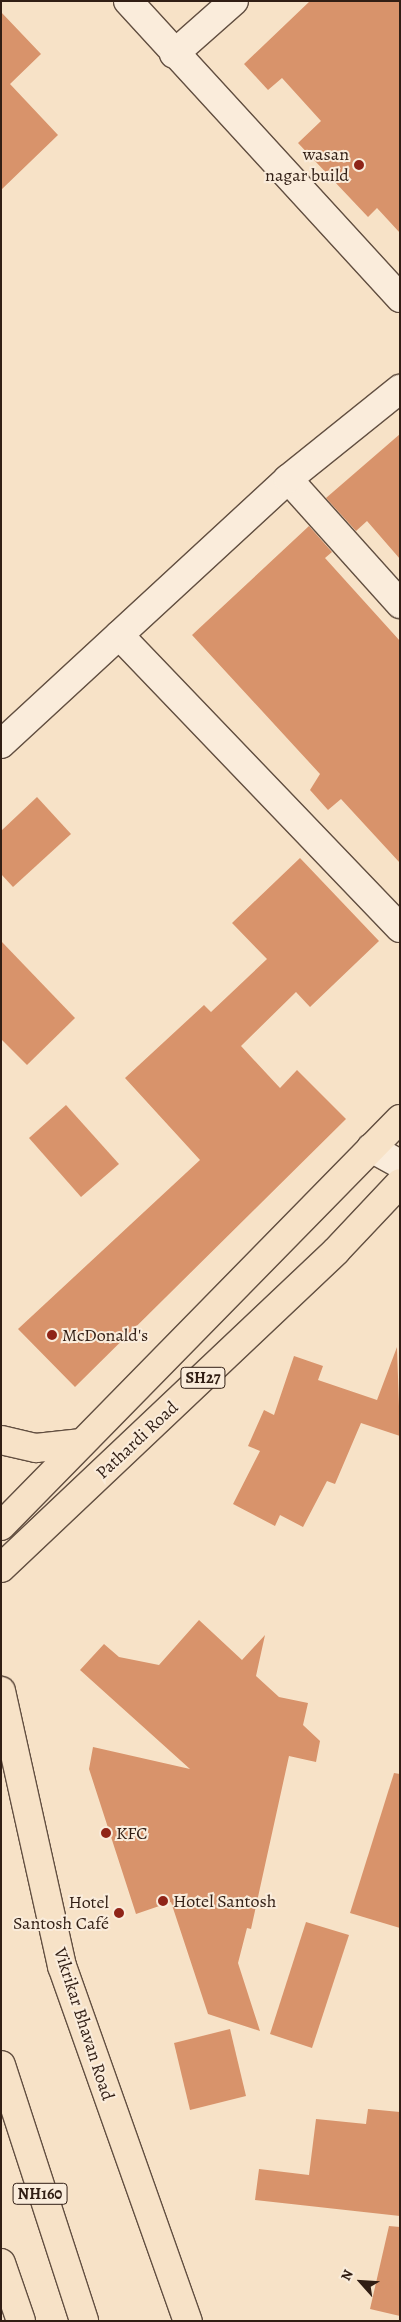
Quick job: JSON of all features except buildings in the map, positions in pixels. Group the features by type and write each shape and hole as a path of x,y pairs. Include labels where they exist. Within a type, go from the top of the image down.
{"main road":[{"path":"1,1526 400,1119"},
{"name":"Pathardi Road","path":"1,1568 336,1251 400,1183"},
{"path":"1,1440 36,1448 82,1443"},
{"name":"Vikrikar Bhavan Road","path":"1,1691 62,1966 191,2320"},
{"name":"NH160","path":"1,2066 84,2321"},
{"path":"1,2263 21,2321"}],"street":[{"path":"128,1 174,54 400,298"},
{"path":"174,54 234,1"},
{"path":"1,744 288,479 400,389"},
{"path":"288,479 400,604"},
{"path":"119,635 400,928"},
{"path":"371,1148 400,1164"}],"place":[{"name":"wasan nagar build","path":"359,165"},
{"name":"McDonald's","path":"52,1335"},
{"name":"KFC","path":"106,1833"},
{"name":"Hotel Santosh","path":"163,1901"},
{"name":"Hotel Santosh Café","path":"119,1913"}]}
